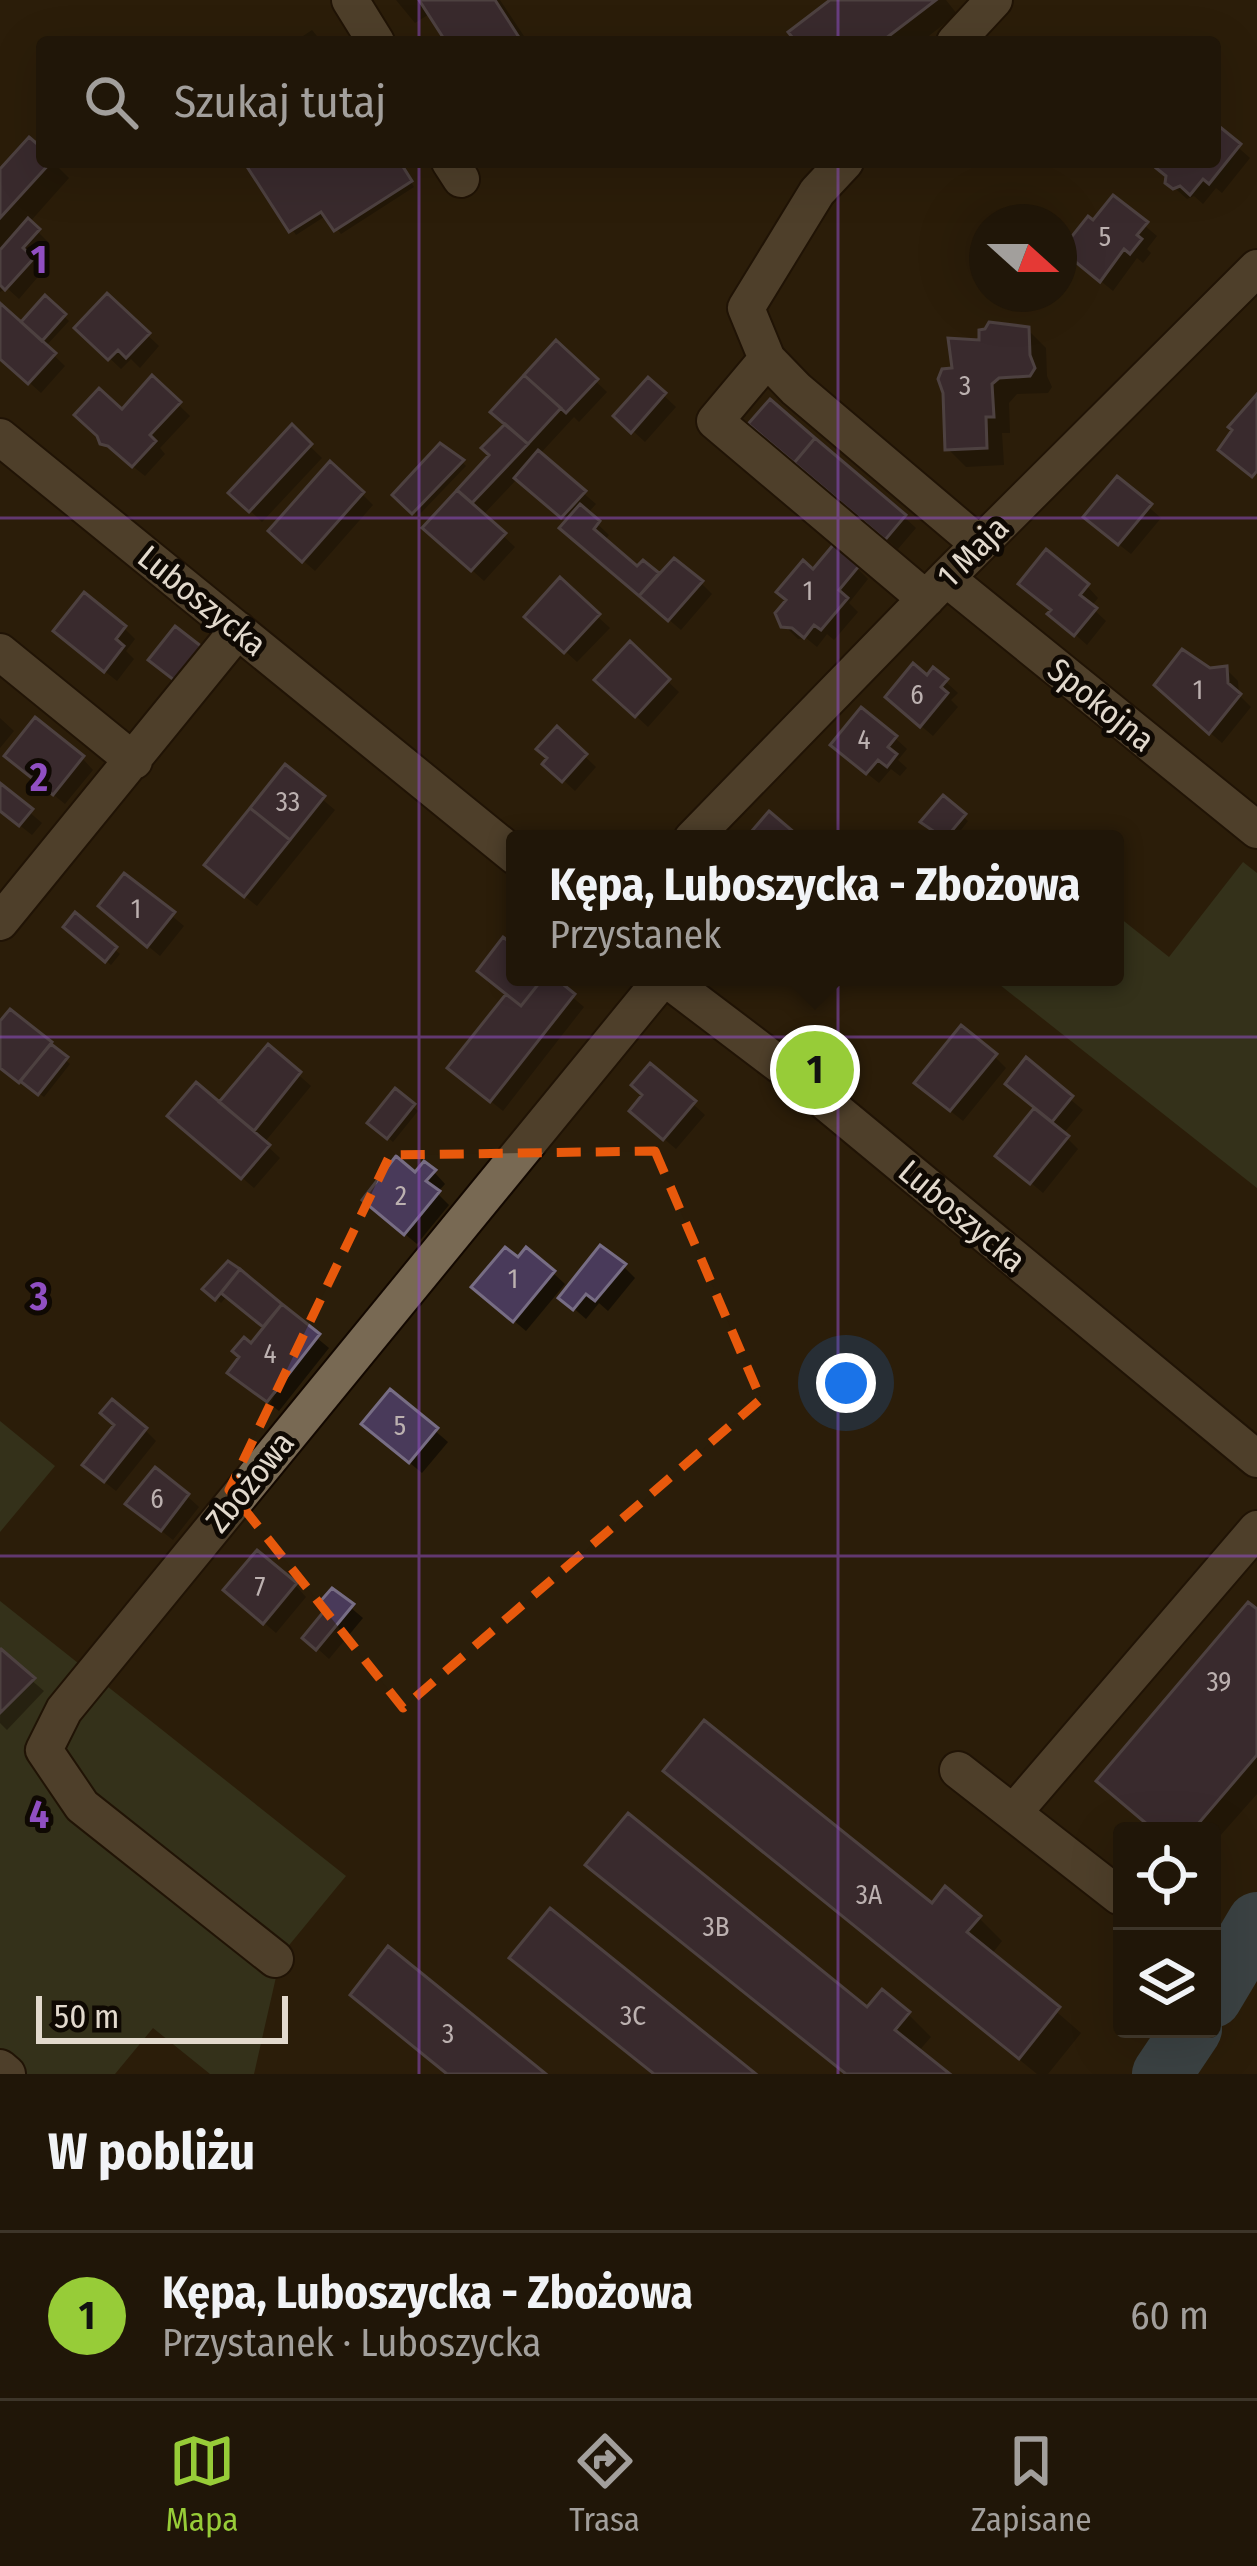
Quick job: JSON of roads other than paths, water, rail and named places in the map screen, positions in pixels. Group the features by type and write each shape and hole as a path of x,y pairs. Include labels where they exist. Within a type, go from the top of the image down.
{"street":[{"path":"350,0 372,36"},
{"path":"961,36 994,0"},
{"path":"839,168 817,192 746,308 767,359 796,389 979,544"},
{"name":"1 Maja","path":"701,830 1257,268"},
{"name":"Spokojna","path":"767,359 715,421 1257,830"},
{"name":"Luboszycka","path":"0,437 506,849"},
{"path":"0,922 238,630"},
{"path":"0,652 134,761"},
{"name":"Zbożowa","path":"275,1959 82,1806 44,1750 64,1710 657,986"},
{"name":"Luboszycka","path":"676,986 788,1071 1257,1459"},
{"path":"1014,1812 1244,1569 1257,1529"},
{"path":"958,1770 1113,1891"}],"waterway":[{"path":"1221,1983 1257,1922"},
{"path":"1162,2074 1186,2038"}],"place":[{"name":"Kępa, Luboszycka - Zbożowa","path":"815,1070"}]}
